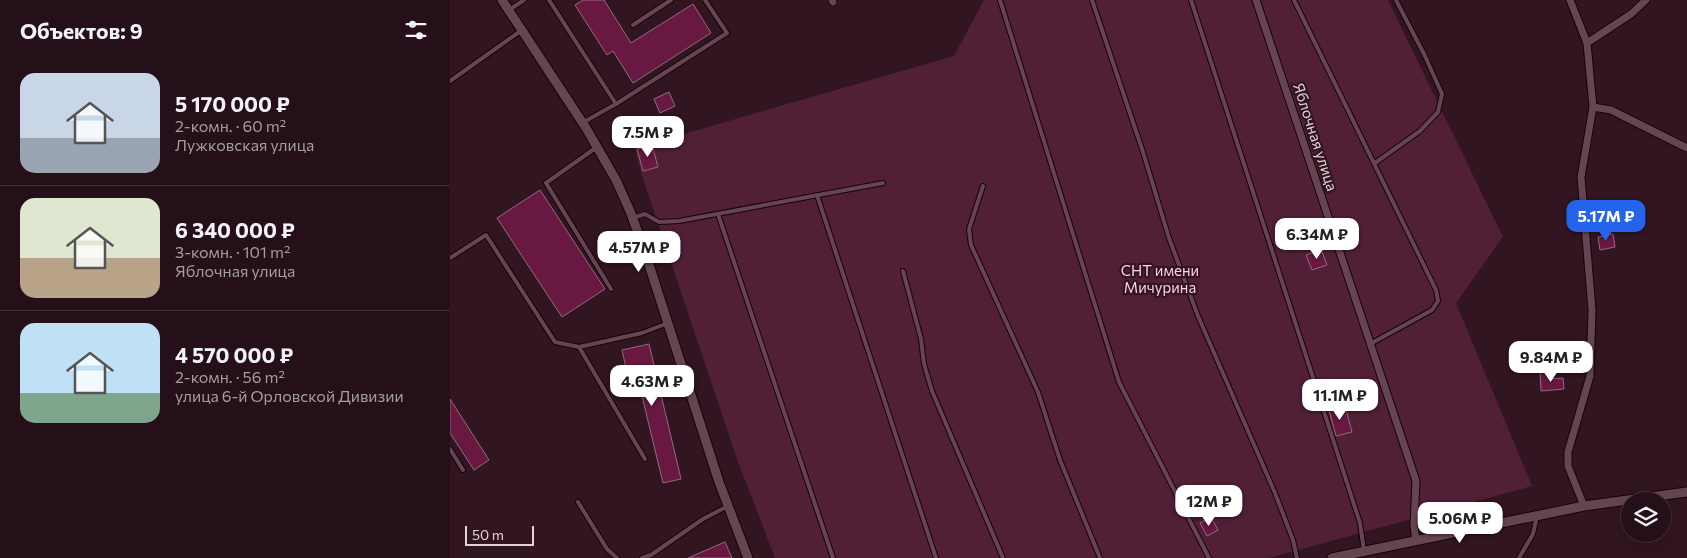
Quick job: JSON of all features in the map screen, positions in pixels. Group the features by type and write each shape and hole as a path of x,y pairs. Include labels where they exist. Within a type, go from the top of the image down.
{"street":[{"path":"502,0 582,123 616,180 644,249 719,482 748,558"},
{"name":"Яблочная улица","path":"1256,0 1416,482 1414,524 1416,541"},
{"path":"1570,0 1587,42 1593,106 1581,177 1592,310 1590,376 1568,452 1568,466 1584,506"},
{"path":"1587,42 1631,14 1646,0"},
{"path":"1593,106 1611,110 1687,148"},
{"path":"1335,558 1584,506 1687,492"}],"lane":[{"path":"509,10 524,0"},
{"path":"549,0 616,104"},
{"path":"633,25 670,0"},
{"path":"582,123 616,104 726,33 705,0"},
{"path":"1000,0 1119,382 1209,558"},
{"path":"1092,0 1143,152 1169,238 1198,316 1275,493 1293,540 1297,558"},
{"path":"1191,0 1360,523 1364,552"},
{"path":"1294,0 1436,290 1438,301 1432,310 1370,344"},
{"path":"1375,163 1420,131 1438,112 1442,94 1396,0"},
{"path":"450,81 522,30"},
{"path":"597,147 546,183 611,289"},
{"path":"632,218 645,214 659,222 667,222 883,183"},
{"path":"983,186 969,229 971,245 1038,392 1060,460 1100,558"},
{"path":"817,195 936,558"},
{"path":"718,214 834,558"},
{"path":"450,258 486,235 555,342 579,347 642,333 668,323"},
{"path":"903,271 921,338 924,364 932,391 1003,558"},
{"path":"579,347 645,459"},
{"path":"450,449 464,470"},
{"path":"578,502 607,549 617,558"},
{"path":"642,558 652,556 703,519 728,506"},
{"path":"1519,558 1533,534 1537,516"}],"green space":[{"name":"СНТ имени Мичурина","path":"984,0 1388,0 1503,237 1456,303 1532,486 1269,558 775,558 738,462 642,176 635,148 954,56"}],"building":[{"path":"583,0 604,0 631,43 693,4 711,33 633,83 613,51 607,55 575,5"},
{"path":"669,92 675,106 660,113 654,99"},
{"path":"652,145 658,167 643,171 637,149"},
{"path":"540,190 605,289 562,317 497,218"},
{"path":"1613,234 1615,247 1600,250 1598,237"},
{"path":"1321,249 1327,265 1312,270 1306,255"},
{"path":"649,344 681,479 663,483 641,392 632,395 622,350"},
{"path":"1540,372 1550,372 1550,379 1563,378 1564,389 1541,391"},
{"path":"450,399 489,460 474,470 450,433"},
{"path":"1345,406 1352,432 1336,436 1329,410"},
{"path":"1211,517 1218,530 1207,536 1200,523"},
{"path":"725,542 732,558 688,558"}]}
